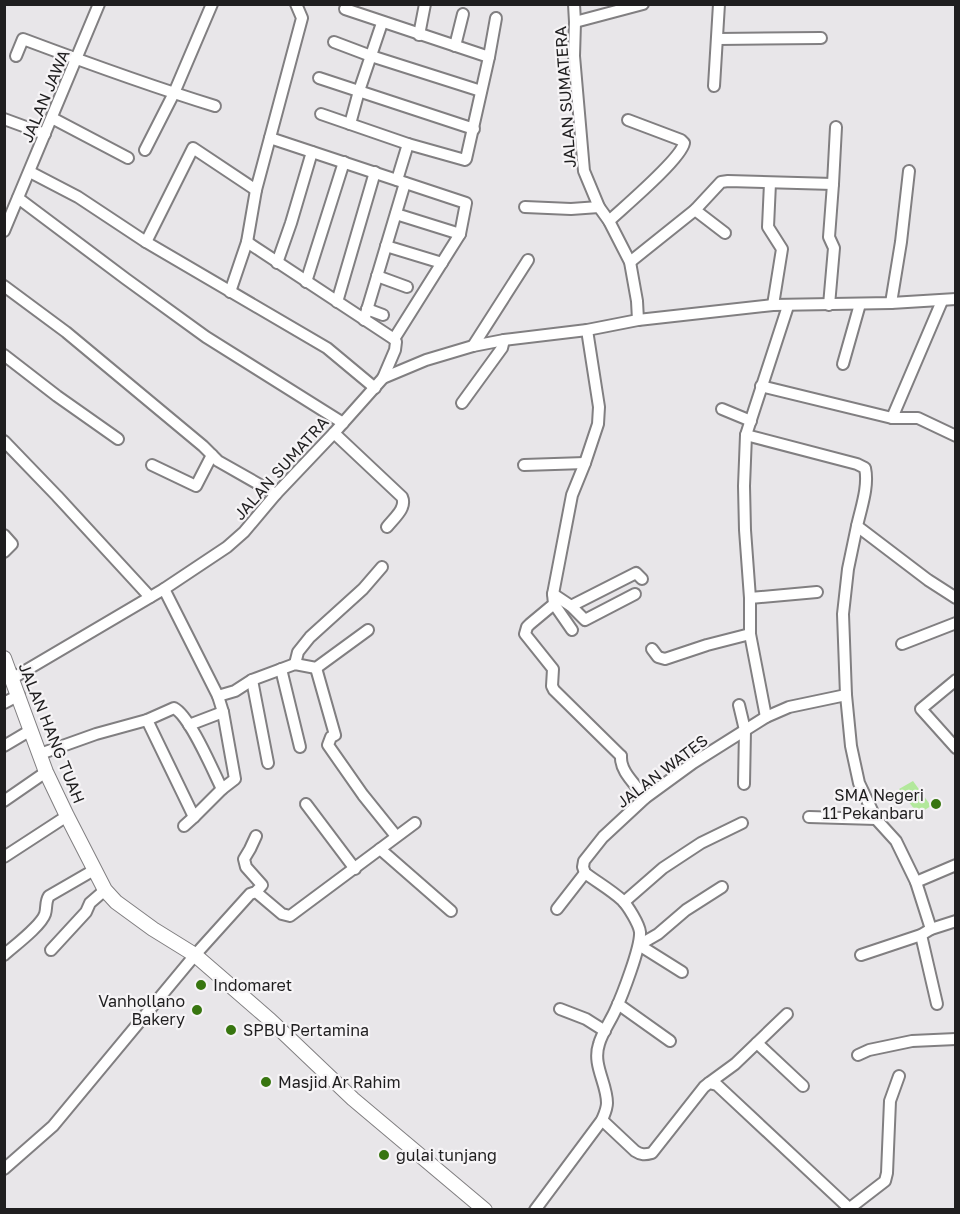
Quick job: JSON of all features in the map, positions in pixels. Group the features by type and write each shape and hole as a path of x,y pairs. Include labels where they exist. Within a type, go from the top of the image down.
{"main road":[{"name":"JALAN HANG TUAH","path":"4,658 46,772 105,890 116,902 153,929 195,955 270,1020 352,1099 485,1209"}],"street":[{"name":"JALAN JAWA","path":"4,231 99,4"},
{"path":"145,150 174,93 212,4"},
{"path":"230,292 247,243 256,190 302,18 296,4"},
{"path":"419,35 425,4"},
{"name":"JALAN SUMATERA","path":"574,4 574,56 583,163 587,180 599,207 609,221 630,262 638,320"},
{"path":"575,22 643,4"},
{"path":"714,87 719,4"},
{"path":"345,9 489,57"},
{"path":"455,46 463,14"},
{"path":"321,114 463,161 466,159 474,129 496,18"},
{"path":"350,124 382,23"},
{"path":"718,39 821,38"},
{"path":"16,56 23,39 215,106"},
{"path":"334,42 370,56 482,91"},
{"path":"319,78 474,129"},
{"path":"52,118 128,158"},
{"path":"4,119 45,134"},
{"path":"609,221 660,173 683,145 682,140 628,120"},
{"path":"829,305 834,248 829,237 836,127"},
{"path":"270,138 466,203 460,234 394,339"},
{"path":"365,314 396,214 408,144"},
{"path":"146,242 194,148 256,190"},
{"path":"277,263 312,152"},
{"path":"306,282 344,162"},
{"path":"891,303 909,171"},
{"path":"30,172 78,198 146,242 327,348 375,388"},
{"path":"337,302 375,172"},
{"path":"630,262 695,210 721,182 833,184"},
{"path":"770,183 768,227 782,249 773,305"},
{"path":"18,198 206,337 343,423"},
{"path":"525,207 571,209 599,207"},
{"path":"695,210 725,233"},
{"path":"396,214 460,234"},
{"path":"247,243 337,302 365,314 394,339 395,350 383,378"},
{"path":"386,246 442,263"},
{"path":"473,346 528,260"},
{"path":"377,276 407,287"},
{"path":"4,286 75,339 218,461 276,494"},
{"name":"JALAN SUMATRA","path":"13,678 164,589 236,540 383,378 426,360 473,346 504,340 587,330 638,320 773,305 891,303 956,299"},
{"path":"892,418 942,301"},
{"path":"843,364 860,304"},
{"path":"766,717 750,634 744,486 746,435 788,306"},
{"path":"365,314 383,315"},
{"path":"587,330 599,407 598,423 572,495 553,599 525,631 526,637 553,669 552,686 554,690 624,754 621,763 624,770 645,798"},
{"path":"462,403 502,348 504,340"},
{"path":"4,355 118,439"},
{"path":"761,386 892,418 918,418 956,436"},
{"path":"722,409 751,421"},
{"path":"334,433 402,496 404,505 387,527"},
{"path":"746,435 865,468 866,485 848,569 843,614 846,695 851,746 859,783 876,819 896,841 916,882 937,1004"},
{"path":"4,441 150,597"},
{"path":"152,465 196,486 212,455"},
{"path":"524,465 585,463"},
{"path":"857,526 928,580 956,598"},
{"path":"4,535 12,544 4,552"},
{"path":"295,664 298,652 310,637 363,589 382,567"},
{"path":"571,606 636,573 642,579"},
{"path":"164,589 218,696 235,779 184,826"},
{"path":"750,598 817,592"},
{"path":"553,599 571,606 585,620 635,594"},
{"path":"553,599 573,630"},
{"path":"902,644 956,623"},
{"path":"218,696 235,691 252,680 295,664 316,668 368,630"},
{"path":"652,649 658,657 664,659 750,634"},
{"path":"316,668 334,735 328,745 363,795 396,836"},
{"path":"281,669 300,747"},
{"path":"252,680 268,763"},
{"path":"956,680 921,709 956,748"},
{"path":"4,703 19,695"},
{"name":"JALAN WATES","path":"557,909 585,873 584,861 603,837 645,798 693,763 766,717 789,707 846,695"},
{"path":"739,705 745,730 744,784"},
{"path":"40,754 96,734 147,720 174,708 189,725 222,789"},
{"path":"189,725 223,712"},
{"path":"147,720 194,817"},
{"path":"4,746 31,730"},
{"path":"4,801 46,772"},
{"path":"306,804 355,869"},
{"path":"4,857 67,816"},
{"path":"809,817 876,819"},
{"path":"624,902 663,868 701,843 742,823"},
{"path":"256,892 282,915 290,916 415,824"},
{"path":"4,1169 52,1126 195,955 250,894 256,892 261,885 246,867 244,859 256,836"},
{"path":"380,849 451,911"},
{"path":"916,882 956,865"},
{"path":"4,955 40,922 46,912 46,900 49,896 94,870"},
{"path":"535,1209 602,1120 606,1110 605,1090 598,1069 598,1044 618,1004 639,945 638,926 624,902 585,873"},
{"path":"639,945 658,934 686,910 722,887"},
{"path":"51,950 86,912 90,903 105,890"},
{"path":"861,955 956,921"},
{"path":"639,945 682,972"},
{"path":"618,1004 670,1041"},
{"path":"560,1009 586,1019 605,1031"},
{"path":"602,1120 640,1155 652,1153 704,1087 735,1064 787,1014"},
{"path":"858,1055 869,1050 912,1041 956,1039"},
{"path":"757,1043 803,1086"},
{"path":"709,1083 717,1085 851,1209 885,1181 890,1101 898,1076"}],"green space":[{"path":"913,781 931,806 918,814 899,789"}],"place":[{"name":"SMA Negeri 11 Pekanbaru","path":"936,804"},
{"name":"Indomaret","path":"201,985"},
{"name":"Vanhollano Bakery","path":"197,1010"},
{"name":"SPBU Pertamina","path":"231,1030"},
{"name":"Masjid Ar Rahim","path":"266,1082"},
{"name":"gulai tunjang","path":"384,1155"}]}
